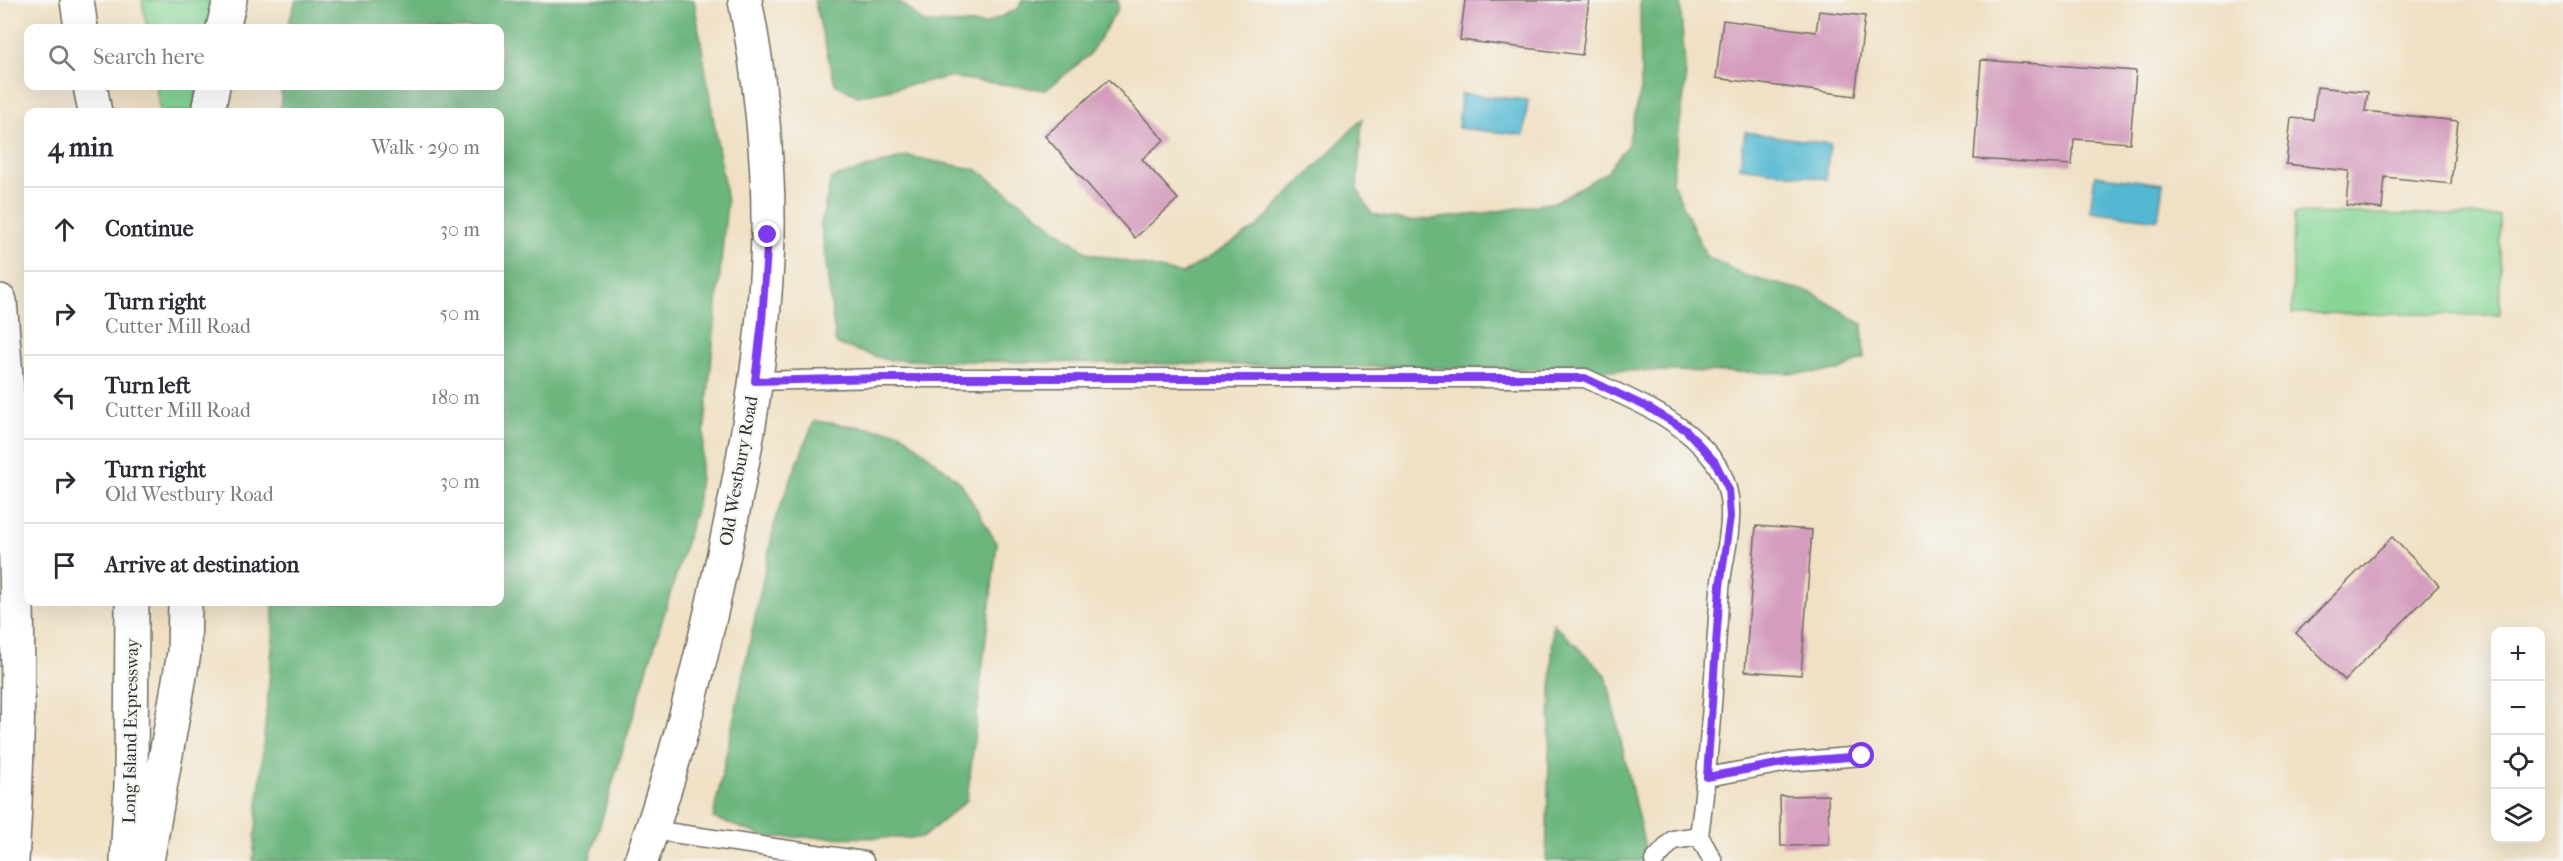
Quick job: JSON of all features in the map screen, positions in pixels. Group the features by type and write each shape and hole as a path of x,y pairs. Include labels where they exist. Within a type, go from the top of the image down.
{"main road":[{"path":"76,0 80,24"},
{"path":"225,24 230,0"},
{"name":"Old Westbury Road","path":"641,861 684,724 712,609 725,550 755,381 766,278 767,190 760,95 745,0"},
{"path":"91,90 94,108"},
{"path":"209,108 212,90"},
{"path":"0,301 15,530 18,663 16,795 12,861"},
{"path":"0,471 15,530"},
{"name":"Long Island Expressway","path":"128,861 131,786 132,606"},
{"path":"147,861 184,653 185,606"}],"lane":[{"path":"755,381 882,378 1585,378 1649,408 1686,430 1715,462 1728,488 1730,517 1720,586 1707,777 1699,836 1713,861"},
{"path":"1707,777 1788,762 1862,756"},
{"path":"652,830 864,861"},
{"path":"1654,861 1673,840 1699,836"}],"green space":[{"path":"142,0 217,0 210,24 146,24"},
{"path":"296,0 694,0 727,202 697,506 589,861 253,861 273,637 273,606 504,606 504,108 280,108 282,90 504,90 504,24 288,24"},
{"path":"814,0 897,0 925,23 986,24 1019,8 1022,0 1118,0 1118,9 1089,55 1046,90 948,77 858,96 835,84"},
{"path":"1640,0 1680,0 1686,80 1672,181 1706,256 1746,276 1813,293 1862,324 1864,358 1838,371 1804,373 887,360 836,344 821,224 831,178 908,156 978,170 1088,253 1182,274 1256,228 1362,119 1357,189 1372,214 1410,221 1480,214 1555,202 1607,172 1628,144 1641,89"},
{"path":"157,90 197,90 193,108 159,108"},
{"path":"2294,213 2500,216 2500,315 2292,313"},
{"path":"814,421 900,432 961,483 997,544 967,800 922,838 766,837 713,818 776,517"},
{"path":"1553,623 1606,675 1648,861 1546,861"}],"water":[{"path":"1461,94 1528,100 1524,135 1458,128"},
{"path":"1745,132 1830,144 1826,179 1740,167"},
{"path":"2095,175 2163,184 2158,220 2090,211"}],"building":[{"path":"1465,0 1589,0 1582,55 1460,40"},
{"path":"1819,11 1865,16 1855,96 1716,78 1723,20 1816,32"},
{"path":"1981,60 2136,71 2130,143 2074,139 2072,165 1974,159"},
{"path":"1109,79 1164,140 1142,159 1178,199 1135,238 1045,136"},
{"path":"2317,87 2368,92 2365,111 2458,121 2451,184 2385,177 2382,209 2346,205 2349,171 2286,164 2291,118 2313,120"},
{"path":"1756,526 1812,530 1801,675 1745,671"},
{"path":"2392,537 2439,585 2344,681 2296,633"},
{"path":"1828,795 1829,845 1781,846 1780,796"}],"route":[{"path":"768,235 766,278 755,381 882,378 1585,378 1649,408 1686,430 1715,462 1728,488 1730,517 1720,586 1707,777 1788,762 1862,756"}]}
